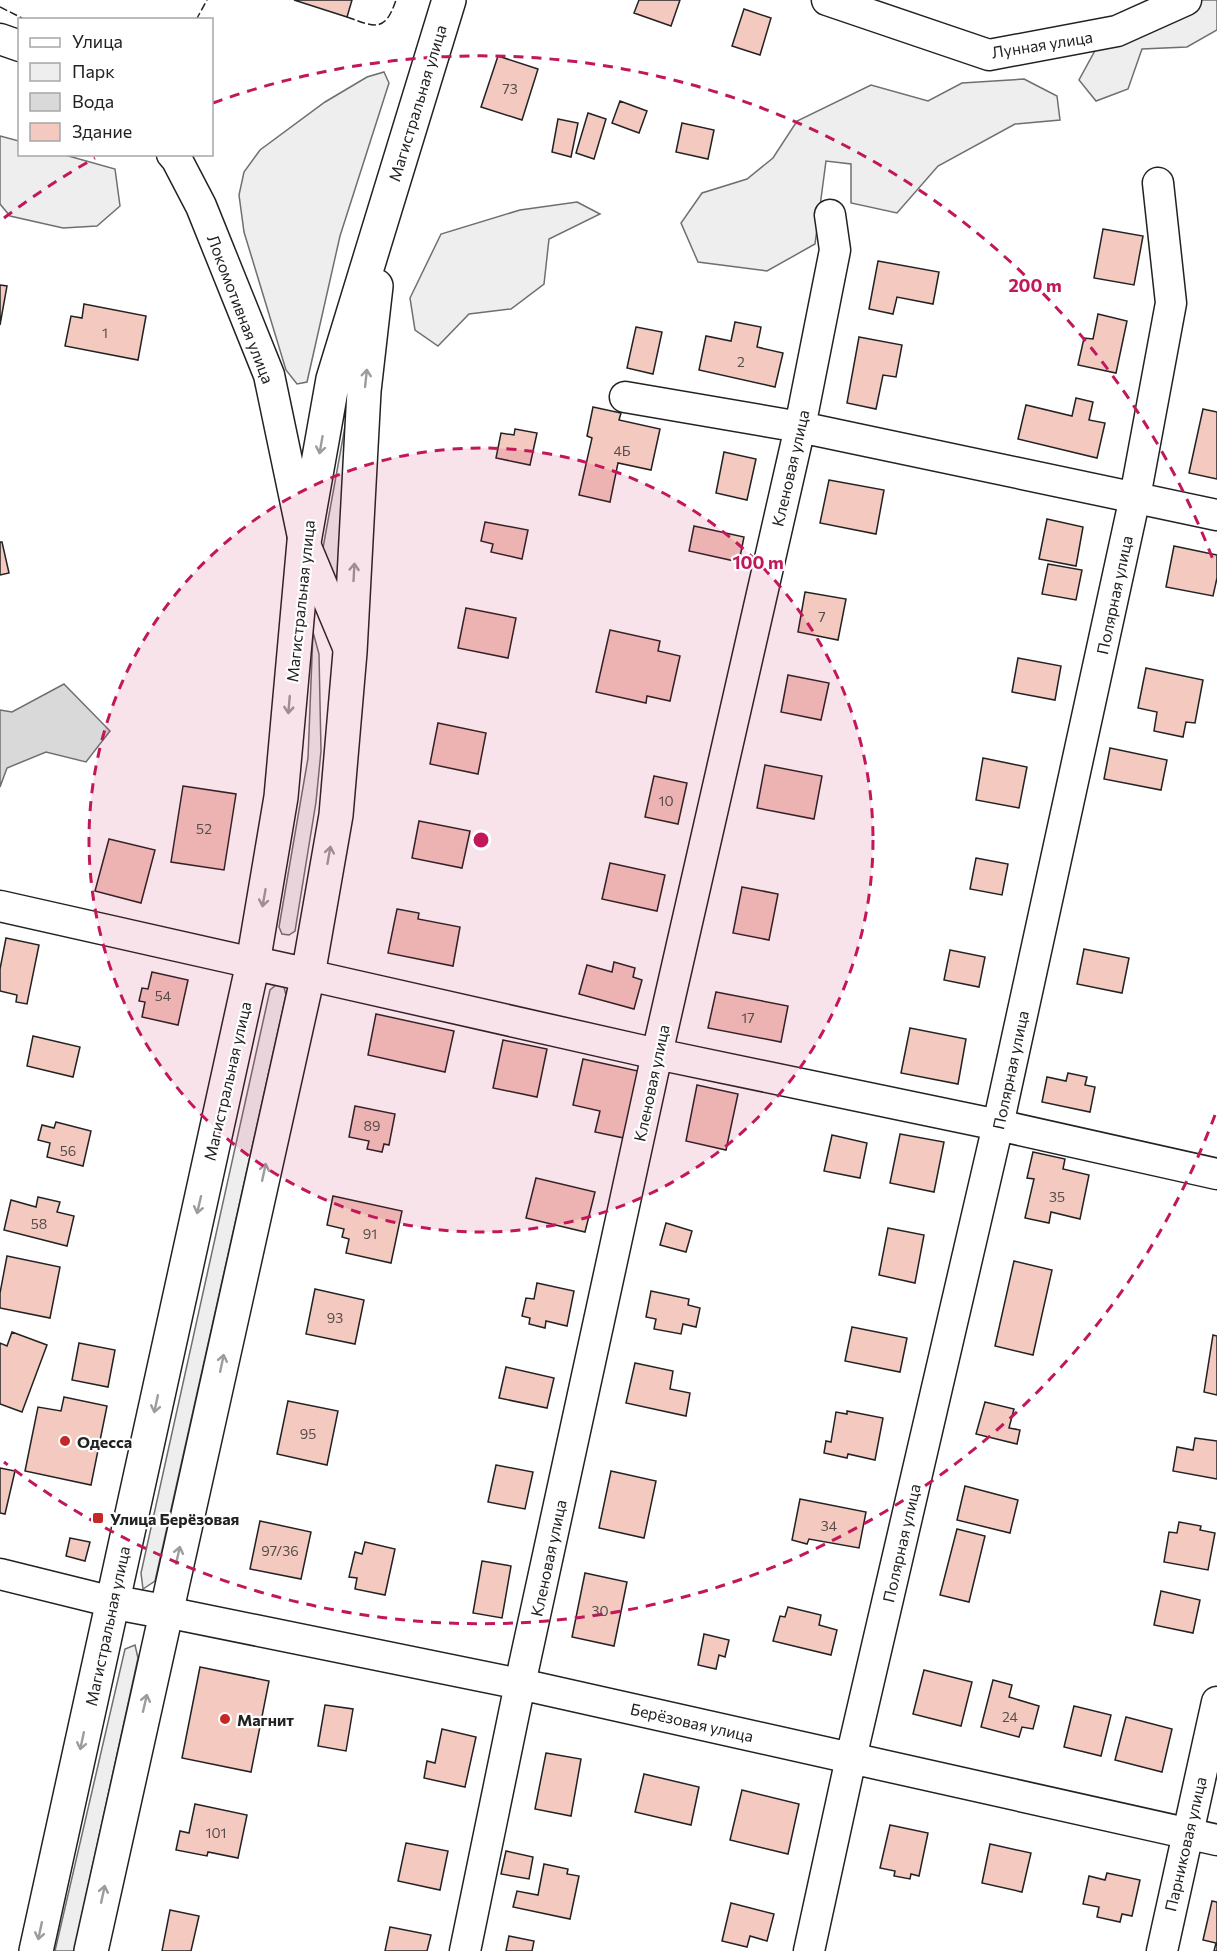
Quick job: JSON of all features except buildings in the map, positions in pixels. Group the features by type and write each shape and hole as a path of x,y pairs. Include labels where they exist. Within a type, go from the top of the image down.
{"main road":[{"name":"Магистральная улица","path":"36,1951 253,963 281,797 304,542 333,379 449,0"},
{"name":"Магистральная улица","path":"91,1951 308,975 336,815 350,652 364,391 385,206"},
{"path":"253,963 308,975"},
{"path":"113,1602 166,1612"}],"street":[{"name":"Лунная улица","path":"826,0 989,55 1118,32 1186,0"},
{"path":"0,39 18,45"},
{"name":"Локомотивная улица","path":"174,156 201,206 269,375 304,542 350,652"},
{"name":"Полярная улица","path":"809,1951 851,1758 998,1125 1135,497 1171,303 1158,183"},
{"name":"Кленовая улица","path":"465,1951 520,1684 657,1054 800,427 835,250 830,215"},
{"path":"625,397 800,427 1217,514"},
{"path":"0,906 253,963"},
{"path":"308,975 657,1054 998,1125 1217,1174"},
{"path":"0,1574 113,1602"},
{"name":"Берёзовая улица","path":"166,1612 520,1684 1217,1840"},
{"name":"Парниковая улица","path":"1162,1951 1217,1702"}],"green space":[{"path":"1172,0 1217,0 1217,30 1187,47 1142,49 1128,89 1096,101 1079,80 1097,47"},
{"path":"384,72 389,83 340,236 307,382 297,384 286,370 244,232 239,195 244,172 260,150 325,102 367,77"},
{"path":"1024,79 1057,96 1060,120 1015,124 938,166 897,213 851,203 851,164 826,161 815,244 767,271 698,262 681,223 702,193 747,179 773,158 797,121 871,85 928,101 962,83"},
{"path":"0,136 18,141 18,156 69,156 115,169 120,206 97,226 63,228 10,216 0,204"},
{"path":"577,202 600,214 549,239 544,284 511,309 469,314 438,346 415,330 410,298 441,234 520,210"},
{"path":"348,410 340,594 323,548"},
{"path":"313,632 319,654 321,751 316,802 295,931 289,935 282,934 279,927 308,758"},
{"path":"282,980 286,995 155,1581 143,1589 141,1573 270,990"},
{"path":"135,1645 138,1658 74,1951 55,1951 125,1649"}],"water":[{"path":"64,684 110,731 86,762 46,752 7,768 0,787 0,710 12,712"}],"fence":[{"path":"197,18 207,0"},
{"path":"347,17 378,25 388,18 396,0"},
{"path":"0,7 22,18"}],"place":[{"name":"Одесса","path":"65,1441"},
{"name":"Улица Берёзовая","path":"98,1518"},
{"name":"Магнит","path":"225,1719"}]}
